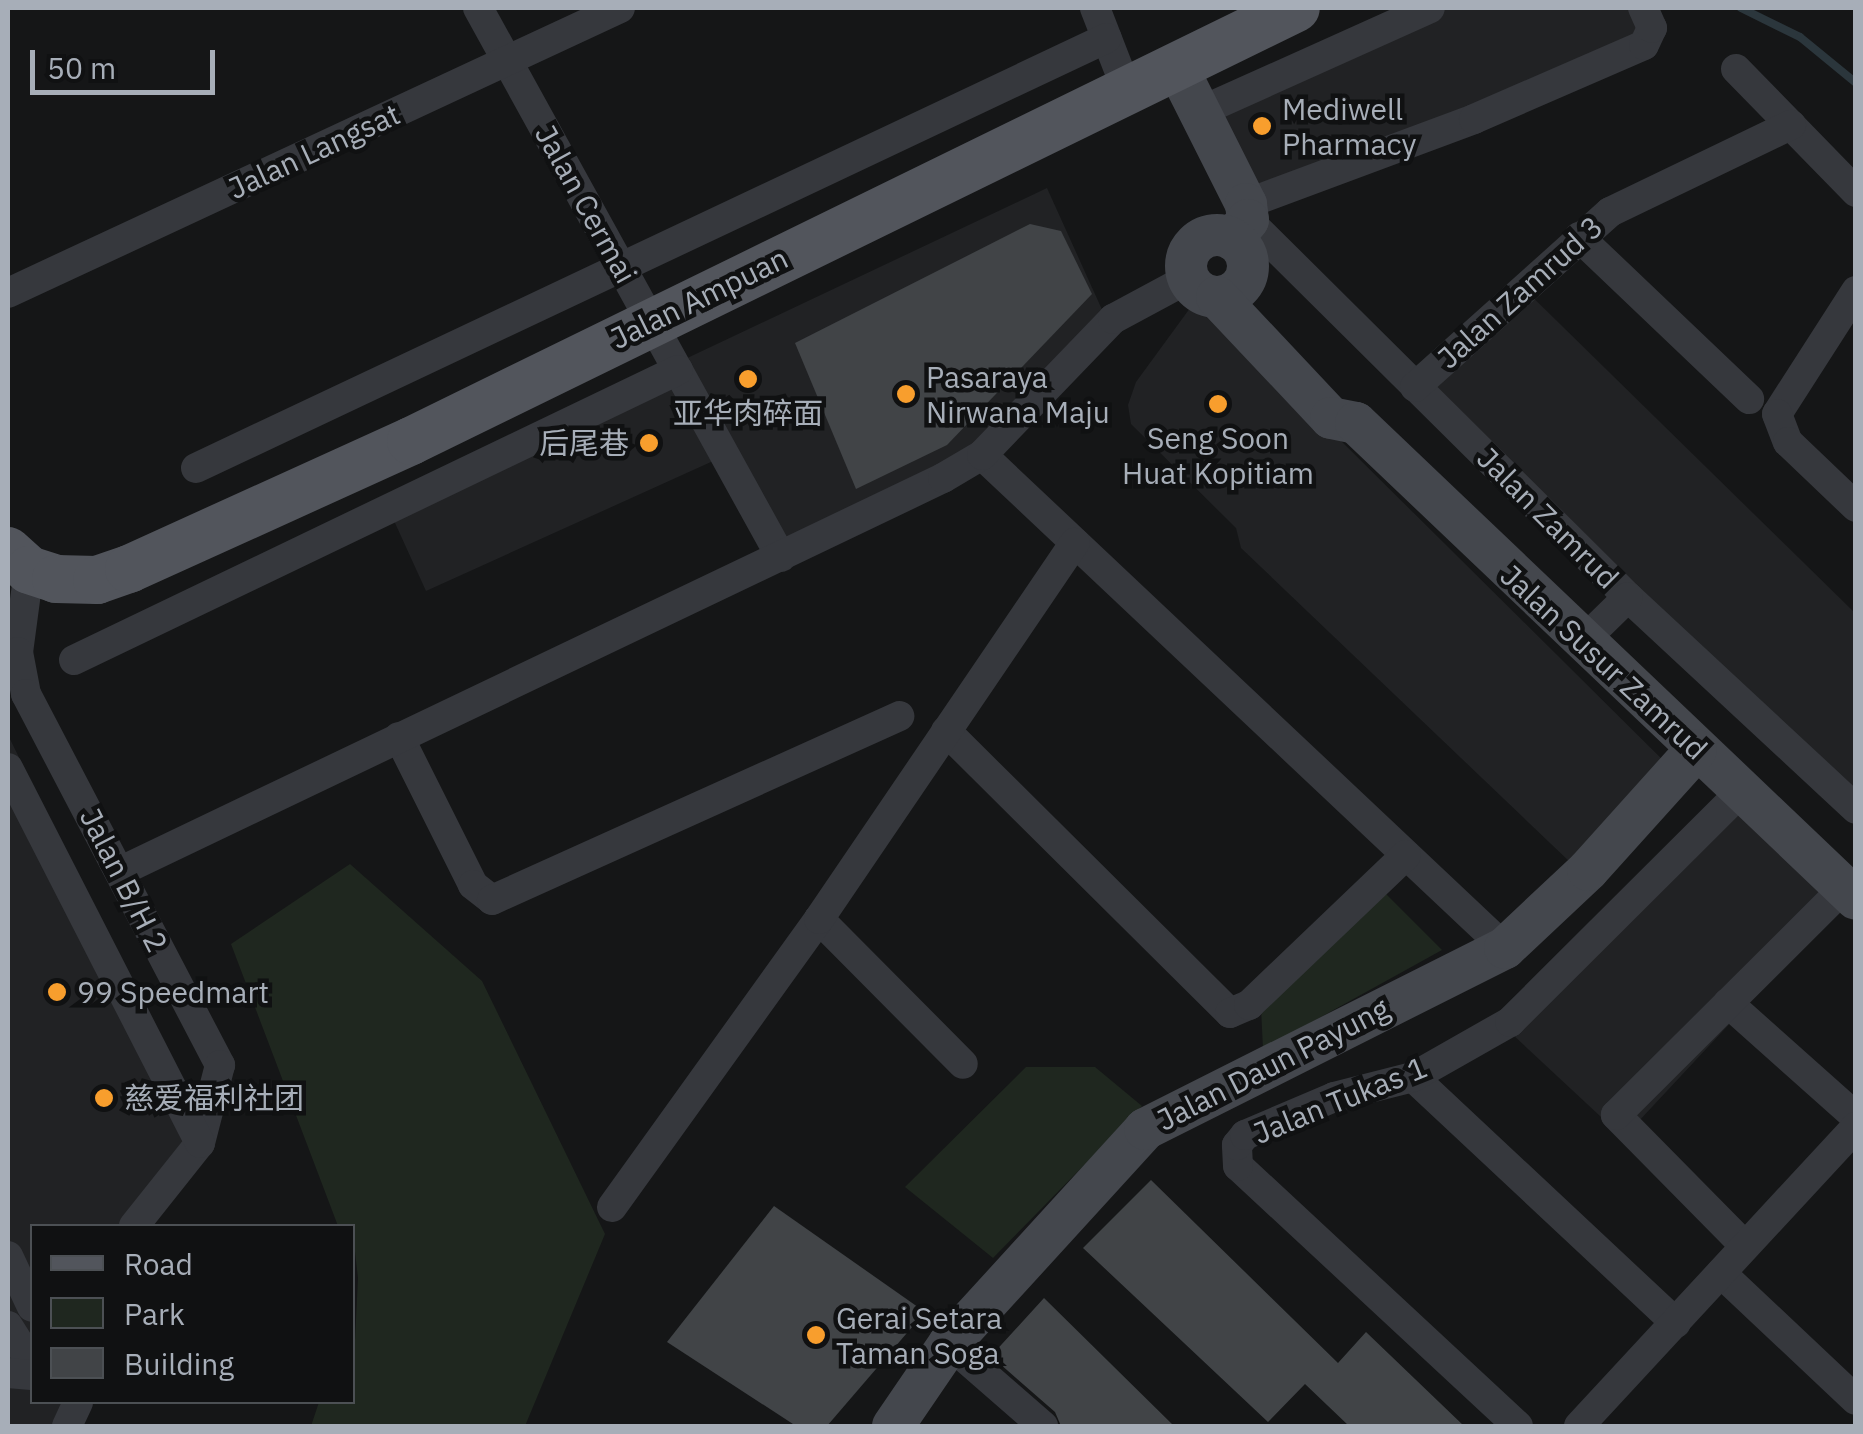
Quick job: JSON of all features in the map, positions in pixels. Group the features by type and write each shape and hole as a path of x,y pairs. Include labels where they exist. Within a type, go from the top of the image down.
{"main road":[{"name":"Jalan Ampuan","path":"18,560 56,579 98,580 411,440 1296,8"}],"street":[{"name":"Jalan Cermai","path":"478,8 781,557"},
{"name":"Jalan Langsat","path":"8,293 620,8"},
{"path":"1095,8 1126,88"},
{"path":"1199,112 1430,8"},
{"path":"121,871 781,557 982,455 1113,318 1216,286 1247,258 1242,221 1644,45 1652,28 1643,8"},
{"path":"196,468 1107,38"},
{"name":"Jalan Zamrud","path":"1176,64 1242,221 1628,597 1856,809"},
{"path":"1736,68 1856,192"},
{"name":"Jalan Zamrud 3","path":"1415,386 1610,212 1791,125"},
{"path":"1579,237 1749,399"},
{"name":"Jalan Susur Zamrud","path":"1216,286 1331,418 1356,423 1850,894"},
{"path":"1856,291 1777,414 1788,442 1856,507"},
{"path":"74,660 678,370"},
{"path":"982,455 1506,948"},
{"path":"612,1207 819,919 1075,543"},
{"name":"Jalan B/H 2","path":"18,560 19,676 220,1065 200,1142 136,1224"},
{"path":"1582,642 1628,597"},
{"path":"399,737 473,885 492,900 899,716"},
{"path":"946,732 1230,1012 1249,1005 1406,855"},
{"name":"Jalan Daun Payung","path":"893,1426 950,1344 1146,1129 1506,948 1588,870 1696,750"},
{"path":"8,768 200,1142"},
{"name":"Jalan Tukas 1","path":"1518,1426 1391,1313 1234,1156 1245,1135 1334,1097 1413,1077 1510,1022 1548,990 1742,792"},
{"path":"1745,1246 1616,1115 1728,1003 1850,894"},
{"path":"819,919 963,1064"},
{"path":"1728,1003 1856,1117"},
{"path":"1413,1077 1676,1323"},
{"path":"1578,1426 1856,1127"},
{"path":"8,1256 30,1303"},
{"path":"1721,1272 1856,1400"},
{"path":"8,1326 30,1361"},
{"path":"950,1344 1042,1426"}],"shaded area":[{"path":"1410,8 1653,8 1662,28 1260,210 1184,111"},
{"path":"1047,188 1104,314 975,448 784,546 733,452 426,591 385,501"},
{"path":"1515,280 1855,613 1855,821 1402,387"},
{"path":"1193,304 1210,311 1684,781 1593,884 1241,548 1236,528 1131,424 1128,405 1136,382"},
{"path":"8,735 209,1143 148,1224 30,1224 30,1404 86,1404 78,1426 8,1426"},
{"path":"1726,796 1842,904 1623,1138 1508,1030"}],"green space":[{"path":"350,864 482,981 605,1234 525,1426 311,1426 318,1404 355,1404 355,1224 337,1224 231,944"},
{"path":"1382,890 1442,950 1263,1049 1261,1008"},
{"path":"1026,1067 1095,1067 1142,1106 993,1258 905,1187"}],"building":[{"name":"Pasaraya Nirwana Maju","path":"1030,224 1061,231 1092,294 947,445 856,489 795,343"},
{"path":"1151,1180 1338,1363 1366,1332 1464,1426 1349,1426 1305,1384 1268,1422 1083,1248"},
{"path":"774,1206 925,1312 827,1426 796,1426 667,1342"},
{"path":"1044,1298 1174,1426 1061,1426 1055,1412 991,1356"}],"waterway":[{"path":"1741,8 1800,37 1856,83"}],"place":[{"name":"Mediwell Pharmacy","path":"1262,126"},
{"name":"亚华肉碎面","path":"748,379"},
{"name":"Pasaraya Nirwana Maju","path":"906,394"},
{"name":"Seng Soon Huat Kopitiam","path":"1218,404"},
{"name":"后尾巷","path":"649,443"},
{"name":"99 Speedmart","path":"57,992"},
{"name":"慈爱福利社团","path":"104,1098"},
{"name":"Gerai Setara Taman Soga","path":"816,1335"}]}
